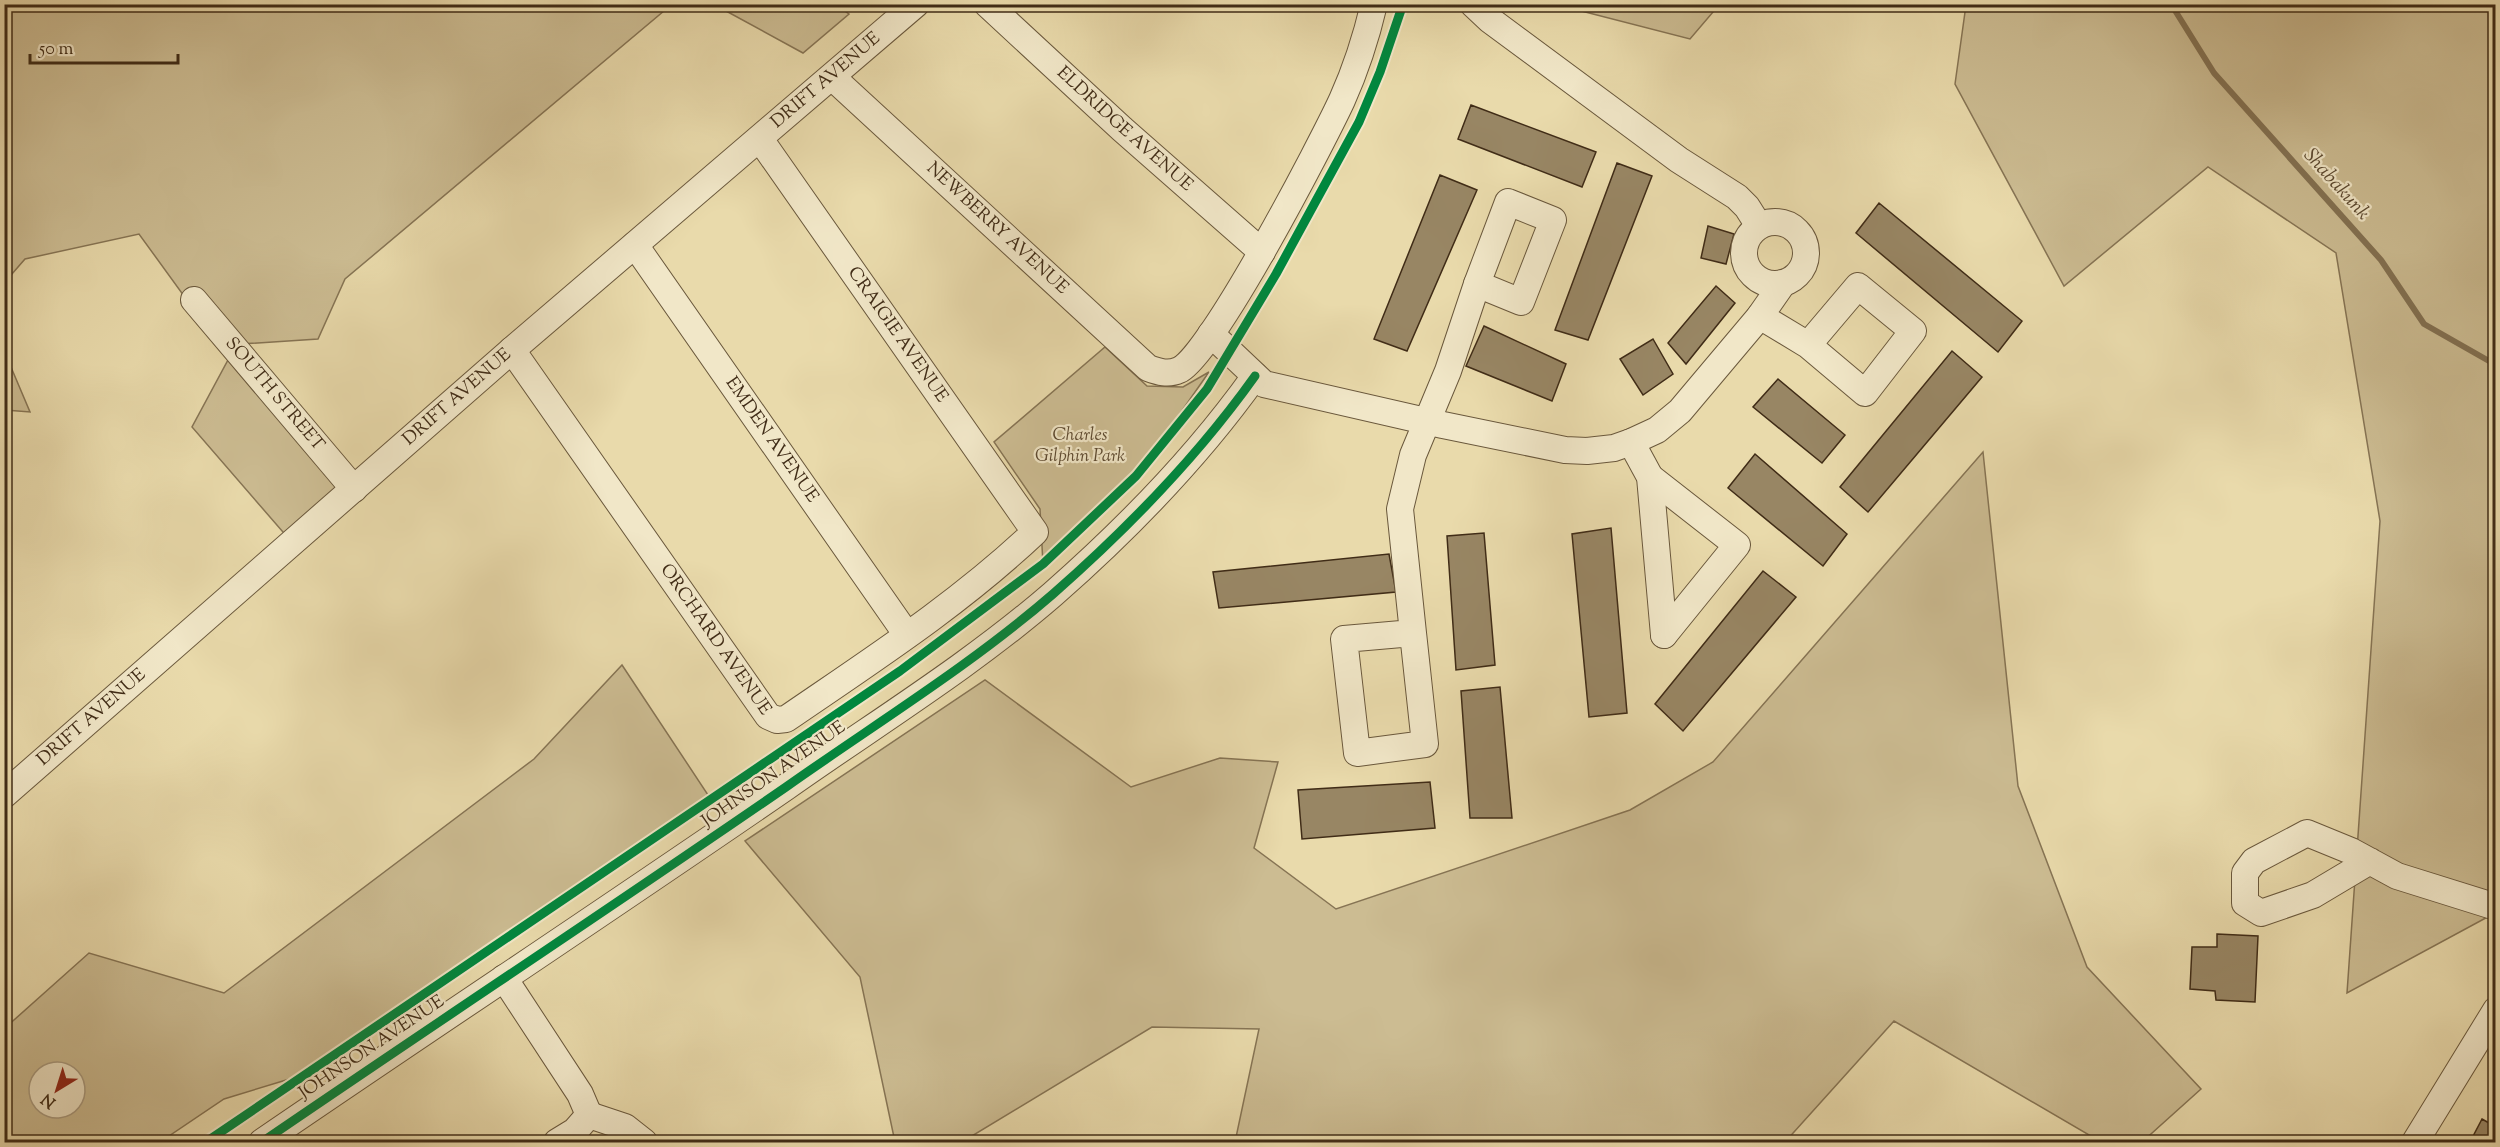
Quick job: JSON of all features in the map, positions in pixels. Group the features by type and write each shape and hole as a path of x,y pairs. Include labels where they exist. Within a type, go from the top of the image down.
{"street":[{"name":"DRIFT AVENUE","path":"4,795 512,350 916,4"},
{"name":"ELDRIDGE AVENUE","path":"987,4 1122,129 1262,252"},
{"path":"1374,4 1363,48 1341,101 1262,252 1211,334 1264,384 1565,450 1587,451 1614,448 1657,430 1680,411 1760,316 1783,283"},
{"path":"1473,4 1490,20 1670,154 1737,197 1747,207 1759,226"},
{"name":"NEWBERRY AVENUE","path":"832,77 1148,368 1165,374 1181,369 1211,334"},
{"name":"CRAIGIE AVENUE","path":"760,139 1035,532"},
{"path":"1776,222 1787,224 1797,231 1804,241 1806,252 1804,266 1793,280 1774,285 1763,283 1752,276 1745,266 1743,254 1746,240 1759,226 1776,222"},
{"name":"EMDEN AVENUE","path":"635,245 907,635"},
{"path":"1413,633 1344,639 1357,753 1425,744 1400,509 1413,455 1425,421 1448,371 1477,284"},
{"name":"SOUTH STREET","path":"194,300 354,489"},
{"path":"1760,316 1808,345"},
{"name":"ORCHARD AVENUE","path":"512,350 768,717 777,720 786,719 907,635 995,570 1035,532"},
{"name":"JOHNSON AVENUE","path":"262,1143 731,825 947,674 1043,602 1138,513 1189,459 1232,408 1255,376"},
{"path":"1631,442 1650,477 1664,635 1737,545 1650,477"},
{"path":"2370,861 2397,876 2496,907"},
{"path":"504,978 580,1094 589,1114 625,1127 644,1143"},
{"path":"2415,1143 2496,1010"},
{"path":"557,1143 575,1131 589,1114"}],"green space":[{"path":"1719,4 1690,39 1558,5"},
{"path":"5,5 671,5 345,279 318,339 241,344 358,477 289,539 192,427 229,358 139,234 25,259 5,282"},
{"path":"715,5 836,5 849,14 803,53"},
{"path":"1966,5 2495,5 2495,913 2347,993 2380,521 2336,253 2208,167 2064,286 1955,84"},
{"name":"Charles Gilphin Park","path":"1105,347 1147,386 1183,387 1209,372 1142,468 1043,564 1040,509 994,442"},
{"path":"5,353 30,412 5,410"},
{"path":"1983,452 2018,786 2087,967 2201,1089 2142,1142 2101,1142 1894,1021 1785,1142 1235,1142 1259,1029 1152,1027 962,1142 895,1142 860,977 745,841 985,680 1131,787 1220,758 1278,762 1254,848 1336,909 1630,810 1713,762"},
{"path":"622,665 714,804 296,1077 224,1099 160,1142 5,1142 5,1028 89,953 224,993 534,759"}],"building":[{"path":"1471,105 1596,152 1582,187 1458,139"},
{"path":"1617,163 1652,176 1588,340 1555,330"},
{"path":"1440,175 1477,190 1407,351 1374,339"},
{"path":"1879,203 2022,321 1998,352 1856,233"},
{"path":"1708,226 1734,234 1726,264 1701,258"},
{"path":"1716,286 1735,303 1686,364 1668,343"},
{"path":"1484,326 1566,364 1552,401 1466,366"},
{"path":"1653,339 1673,374 1643,395 1620,359"},
{"path":"1952,351 1982,377 1868,512 1840,487"},
{"path":"1778,379 1845,435 1822,463 1753,407"},
{"path":"1755,454 1847,534 1823,566 1728,488"},
{"path":"1611,528 1627,713 1589,717 1572,534"},
{"path":"1484,533 1495,665 1456,670 1447,536"},
{"path":"1389,554 1396,592 1219,608 1213,572"},
{"path":"1763,571 1796,597 1683,731 1655,704"},
{"path":"1500,687 1512,818 1470,818 1461,691"},
{"path":"1430,782 1435,828 1302,839 1298,790"},
{"path":"2217,934 2258,936 2255,1002 2216,1000 2215,991 2190,989 2192,947 2217,947"},
{"path":"2482,1119 2496,1127 2496,1142 2470,1142"}],"waterway":[{"name":"Shabakunk","path":"2171,4 2214,73 2381,260 2424,324 2496,365"}],"cycle path":[{"path":"206,1142 900,671 1043,564 1136,476 1207,389 1276,274 1359,122 1380,72 1403,4"},
{"path":"262,1142 721,832 989,646 1053,594 1134,518 1210,435 1255,376"}]}
